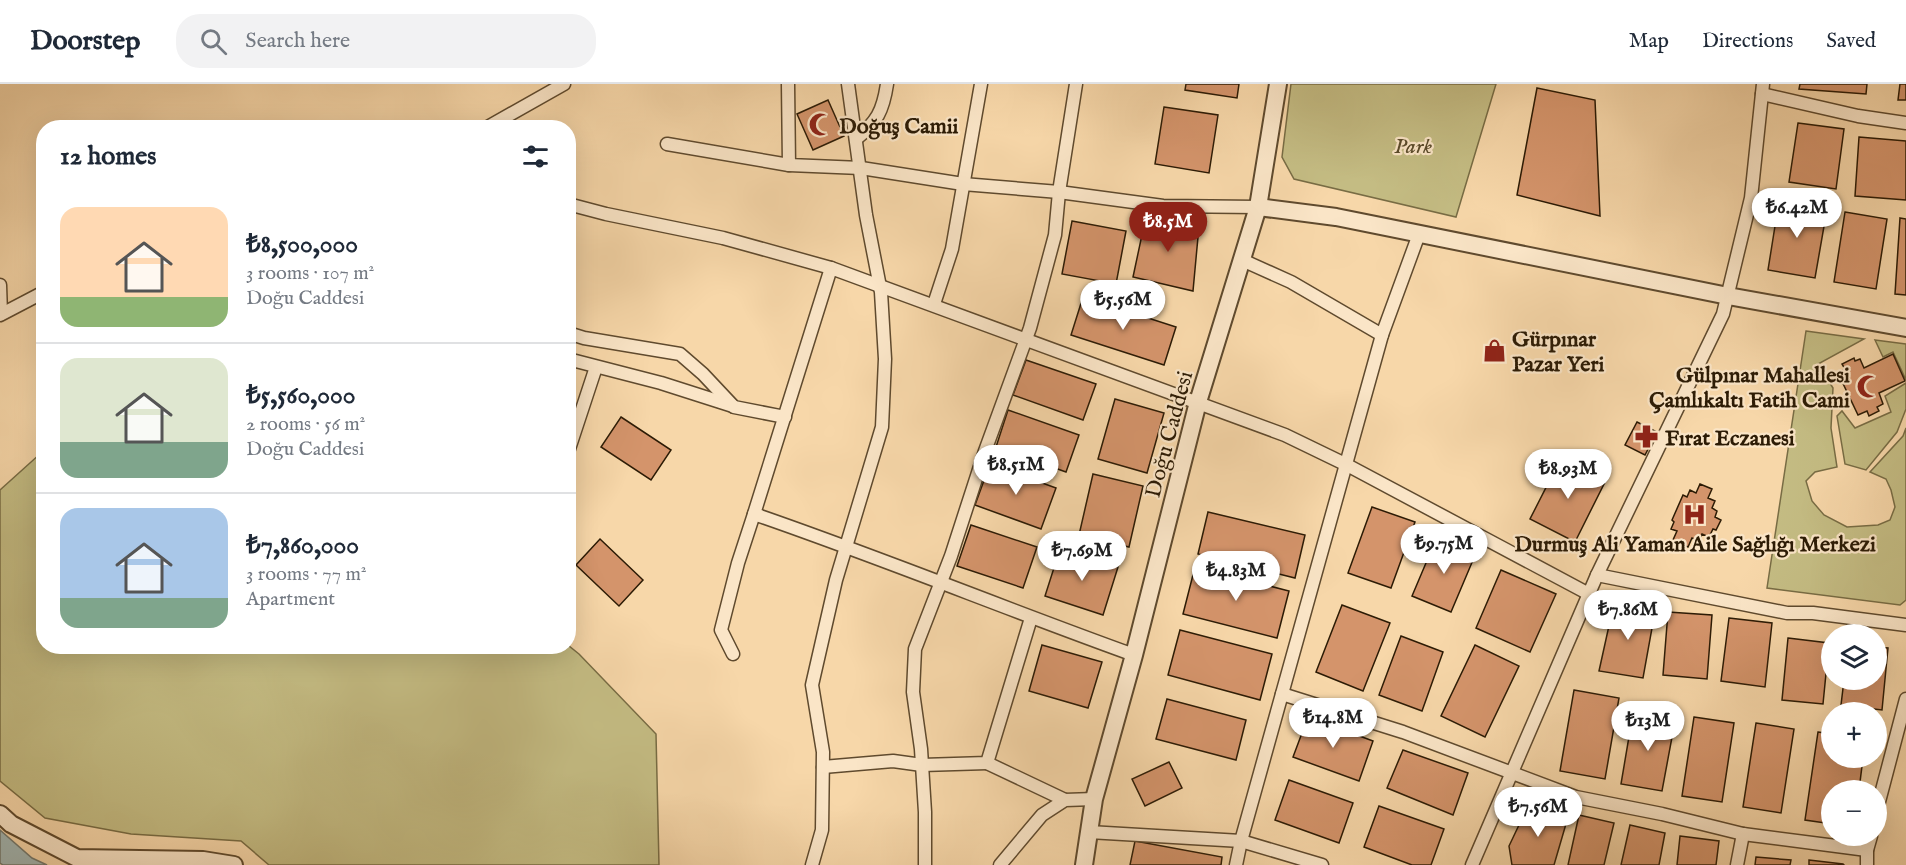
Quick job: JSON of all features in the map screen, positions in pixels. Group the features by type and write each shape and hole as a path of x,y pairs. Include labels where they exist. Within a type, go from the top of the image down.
{"street":[{"path":"500,120 564,84"},
{"path":"788,84 789,165"},
{"path":"812,865 822,830 823,752 812,685 836,580 882,427 885,359 879,284 866,214 848,84"},
{"path":"856,139 874,124 884,103 887,84"},
{"path":"934,304 952,249 981,84"},
{"path":"925,865 922,765 913,692 915,649 1026,339 1055,235 1059,192 1076,84"},
{"name":"Doğu Caddesi","path":"1080,862 1089,832 1094,799 1134,655 1198,402 1258,207 1278,84"},
{"path":"1476,863 1511,773 1597,574 1723,314 1752,198 1763,89 1858,116 1906,123"},
{"path":"668,144 789,165 861,168 963,184 1059,192 1163,206 1258,207 1336,217 1728,296 1906,328"},
{"path":"576,206 723,238 831,268 1285,435 1347,465 1589,594"},
{"path":"1236,865 1382,335 1419,234"},
{"path":"1242,260 1291,282 1382,335"},
{"path":"733,654 722,630 738,563 831,268"},
{"path":"0,285 1,314 36,296"},
{"path":"576,336 680,354 703,374 734,407"},
{"path":"576,361 734,407 785,417"},
{"path":"576,427 596,366"},
{"path":"754,514 847,546 940,584 1134,655"},
{"path":"1597,574 1787,613 1813,613 1906,625"},
{"path":"987,763 1031,618"},
{"path":"1282,694 1403,732 1576,796 1743,834 1867,850"},
{"path":"1885,780 1906,699"},
{"path":"823,767 893,760 922,765 987,763 1065,800 1094,799"},
{"path":"1000,865 1042,815 1065,800"},
{"path":"0,814 11,824 77,858 203,860 234,865"},
{"path":"1089,832 1241,841 1322,865"},
{"path":"1737,865 1743,834"},
{"path":"1867,865 1868,846"}],"green space":[{"name":"Park","path":"1291,84 1496,84 1456,217 1294,179 1282,157"},
{"path":"1806,331 1864,339 1818,364 1833,388 1831,428 1837,467 1815,472 1806,481 1812,501 1824,515 1847,527 1878,525 1890,520 1895,507 1891,490 1886,479 1870,472 1903,436 1906,428 1906,600 1900,605 1767,588"},
{"path":"1875,340 1906,344 1906,380 1893,352 1883,357"},
{"path":"1906,383 1906,409 1897,432 1866,470 1845,464 1837,416 1842,411 1855,428 1891,412 1885,396"},
{"path":"36,458 36,654 576,654 576,652 656,734 659,865 269,865 241,841 131,834 45,818 0,781 0,490"}],"shaded area":[{"path":"0,830 32,858 47,865 3,865 0,863"}],"building":[{"path":"1186,84 1239,84 1237,98 1185,90"},
{"path":"1800,84 1867,84 1866,94 1799,89"},
{"path":"1900,84 1906,84 1906,100 1898,100"},
{"path":"1537,88 1595,100 1600,216 1517,195"},
{"name":"Doğuş Camii","path":"828,100 844,136 813,150 797,114"},
{"path":"1164,107 1218,115 1209,173 1155,164"},
{"path":"1798,123 1844,129 1836,189 1789,182"},
{"path":"1859,137 1906,141 1906,200 1855,196"},
{"path":"1779,201 1827,209 1815,278 1768,270"},
{"path":"1845,212 1887,219 1876,289 1834,282"},
{"path":"1146,216 1199,226 1193,291 1133,277"},
{"path":"1900,218 1906,219 1906,295 1895,294"},
{"path":"1072,221 1126,231 1116,284 1062,274"},
{"path":"1083,297 1176,327 1164,365 1071,335"},
{"name":"Gülpınar Mahallesi Çamlıkaltı Fatih Cami","path":"1893,354 1905,381 1879,393 1883,404 1877,407 1879,411 1869,416 1867,411 1858,415 1838,373 1845,369 1842,364 1854,358 1855,361 1860,359 1864,368"},
{"path":"1026,360 1096,384 1083,420 1013,395"},
{"path":"1115,399 1164,413 1147,473 1098,459"},
{"path":"1008,410 1079,435 1066,472 996,447"},
{"path":"621,417 671,450 651,480 601,447"},
{"path":"1637,422 1657,432 1645,455 1625,445"},
{"path":"1561,458 1606,480 1575,542 1530,519"},
{"path":"990,464 1056,488 1041,529 975,505"},
{"path":"1093,474 1143,486 1129,547 1079,535"},
{"name":"Durmuş Ali Yaman Aile Sağlığı Merkezi","path":"1700,484 1712,489 1708,498 1715,501 1712,508 1717,511 1715,517 1721,520 1709,537 1702,534 1699,541 1692,538 1688,547 1673,540 1677,531 1671,529 1674,522 1672,520 1683,495 1687,497 1690,490 1696,493"},
{"path":"1372,507 1415,522 1391,588 1348,573"},
{"path":"1208,512 1305,535 1295,578 1198,554"},
{"path":"971,525 1037,547 1023,588 957,566"},
{"path":"1437,537 1476,553 1451,612 1412,596"},
{"path":"600,539 643,580 619,606 576,565"},
{"path":"1060,549 1118,567 1103,615 1045,596"},
{"path":"1195,567 1289,591 1277,638 1183,614"},
{"path":"1501,570 1556,594 1530,652 1476,628"},
{"path":"1628,604 1656,606 1643,678 1599,671 1612,612"},
{"path":"1342,605 1390,623 1363,691 1316,672"},
{"path":"1668,612 1712,615 1707,679 1663,675"},
{"path":"1729,618 1772,623 1765,687 1721,681"},
{"path":"1180,630 1272,654 1260,700 1168,675"},
{"path":"1401,636 1443,652 1422,711 1379,695"},
{"path":"1788,638 1821,642 1823,702 1821,704 1782,700"},
{"path":"1042,645 1102,662 1088,708 1029,691"},
{"path":"1475,645 1519,666 1485,737 1441,716"},
{"path":"1574,690 1619,698 1605,779 1560,771"},
{"path":"1843,690 1884,690 1883,702 1841,702"},
{"path":"1167,699 1246,720 1236,760 1156,739"},
{"path":"1633,713 1675,721 1662,791 1621,784"},
{"path":"1308,717 1373,741 1359,781 1293,757"},
{"path":"1694,717 1734,723 1722,802 1682,796"},
{"path":"1756,723 1794,729 1781,813 1743,807"},
{"path":"1818,732 1821,732 1821,768 1862,768 1860,780 1821,780 1821,822 1805,820"},
{"path":"1403,750 1468,773 1453,815 1387,788"},
{"path":"1169,762 1182,788 1145,806 1132,779"},
{"path":"1289,780 1353,803 1339,843 1275,820"},
{"path":"1379,806 1444,829 1431,865 1412,865 1364,847"},
{"path":"1528,806 1568,817 1554,865 1512,865 1509,846"},
{"path":"1579,815 1614,823 1604,865 1568,865"},
{"path":"1630,825 1665,833 1659,865 1621,865"},
{"path":"1680,836 1719,841 1716,865 1677,865"},
{"path":"1135,841 1222,857 1221,865 1130,865"},
{"path":"1756,857 1791,860 1790,865 1755,865"},
{"path":"1809,860 1843,864 1844,865 1809,865"}],"place":[{"name":"Doğuş Camii","path":"821,125"},
{"name":"Gürpınar Pazar Yeri","path":"1494,351"},
{"name":"Gülpınar Mahallesi Çamlıkaltı Fatih Cami","path":"1868,387"},
{"name":"Fırat Eczanesi","path":"1647,437"},
{"name":"Durmuş Ali Yaman Aile Sağlığı Merkezi","path":"1695,514"}]}
